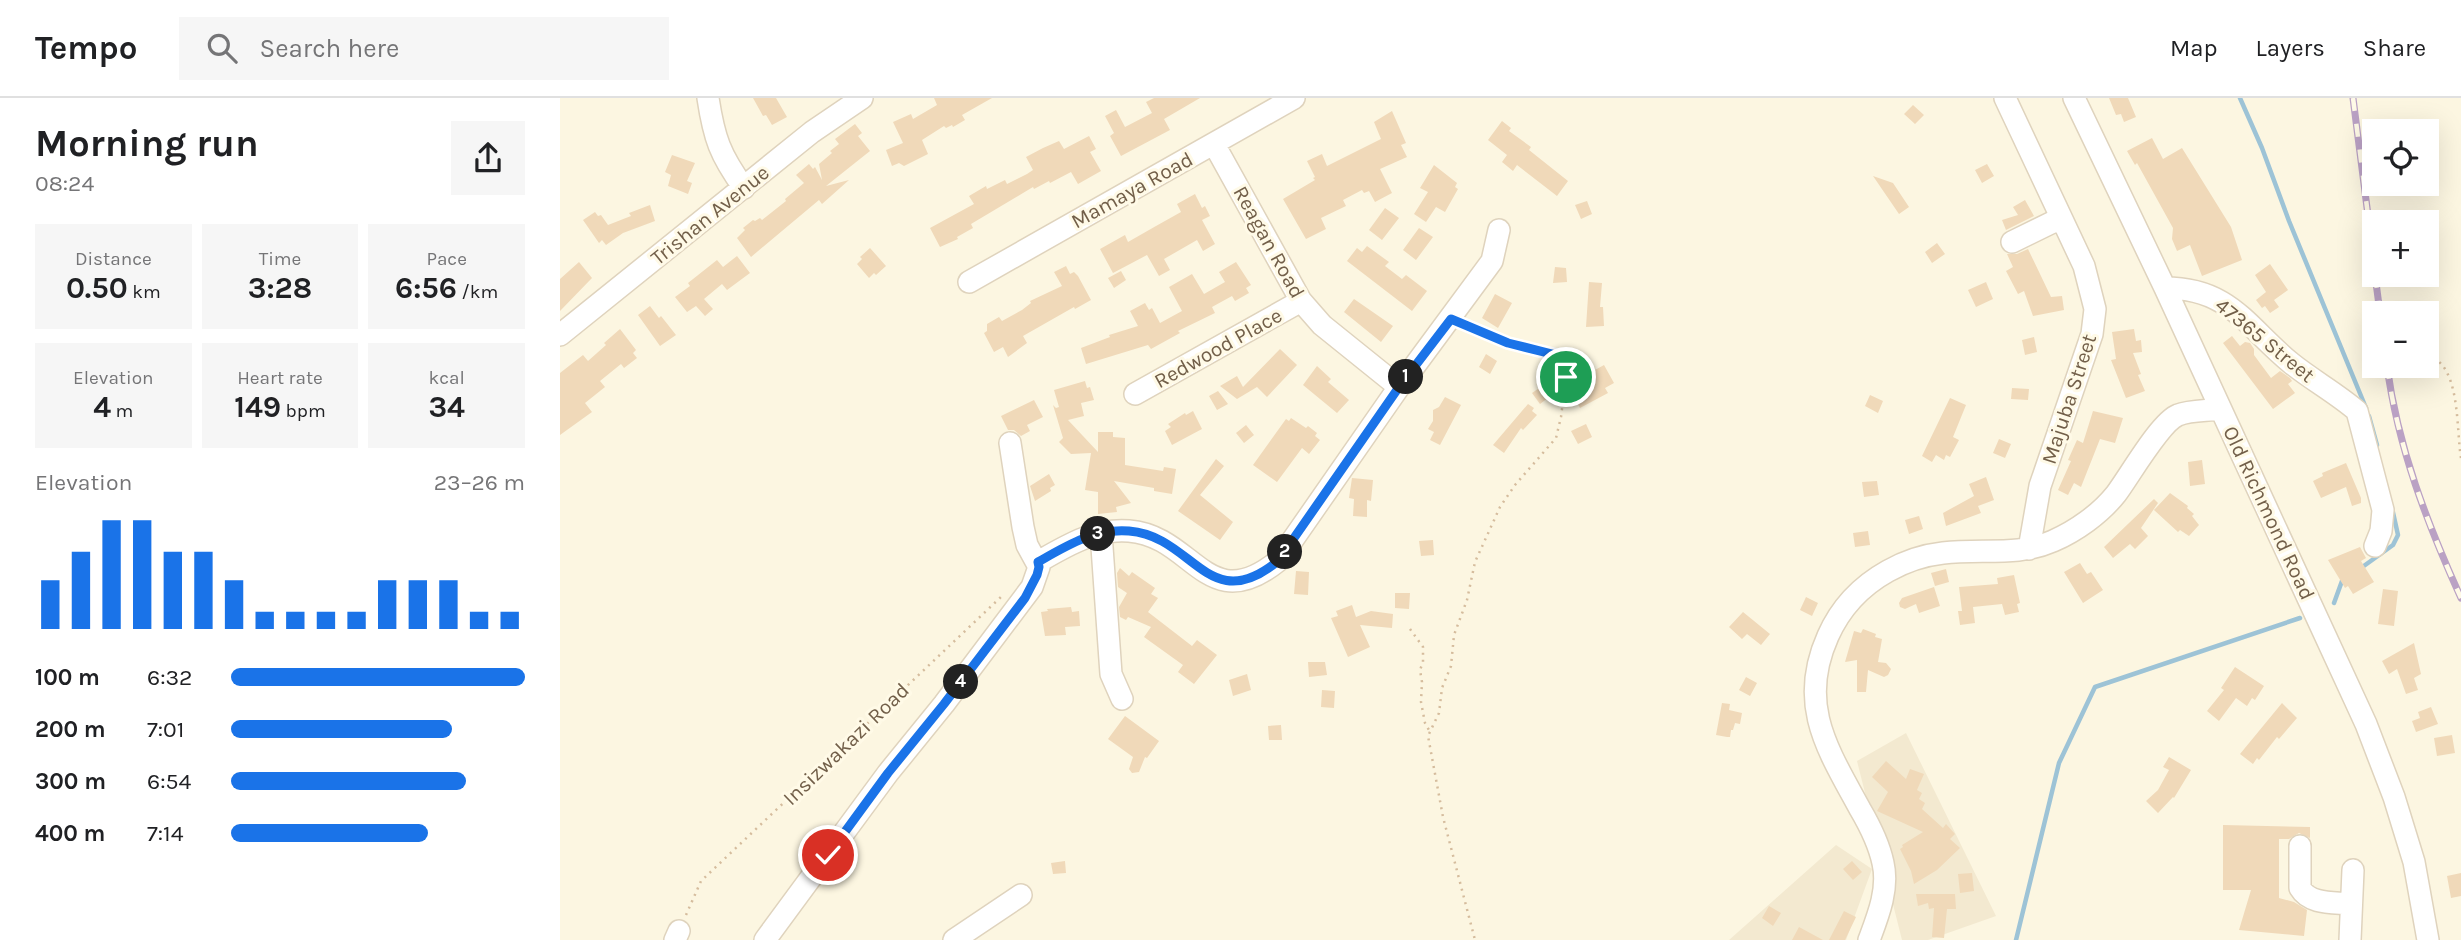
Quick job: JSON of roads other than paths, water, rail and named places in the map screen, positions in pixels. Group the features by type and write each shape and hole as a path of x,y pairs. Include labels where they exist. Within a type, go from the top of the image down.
{"street":[{"path":"708,98 713,130 720,151 744,188"},
{"name":"Trishan Avenue","path":"560,335 812,132 862,98"},
{"name":"Mamaya Road","path":"969,282 1294,98"},
{"name":"Majuba Street","path":"2005,98 2084,266 2095,309 2092,334 2040,486 2029,549"},
{"name":"Old Richmond Road","path":"2074,98 2165,288 2366,724 2394,797 2414,862 2428,940"},
{"name":"Reagan Road","path":"1214,144 1301,301 1322,325 1399,387"},
{"path":"2012,242 2061,218"},
{"path":"1038,562 1080,539 1101,533 1127,531 1149,534 1214,578 1231,582 1244,581 1262,574 1278,561 1399,387 1492,261 1499,230"},
{"name":"47365 Street","path":"2165,288 2201,292 2226,305 2242,316 2301,371 2357,411 2383,510 2381,531 2375,546"},
{"name":"Redwood Place","path":"1135,394 1301,301"},
{"path":"1869,940 1885,888 1884,864 1873,833 1820,728 1815,701 1816,671 1821,651 1847,604 1868,584 1917,559 1943,552 2029,549 2066,534 2115,496 2163,427 2176,415 2220,409"},
{"path":"765,940 888,773 1025,598 1037,575 1038,562 1027,545 1023,527 1010,443"},
{"path":"1101,533 1111,674 1122,699"},
{"path":"2300,846 2300,888 2304,894 2314,900 2351,904"},
{"path":"2350,940 2353,870"},
{"path":"954,940 1021,895"}],"waterway":[{"path":"2240,98 2366,408"},
{"path":"2369,416 2377,445"},
{"path":"2361,568 2393,545 2398,535 2392,508"},
{"path":"2334,603 2345,579"},
{"path":"2016,940 2059,763 2095,687 2300,618"}],"railway":[{"path":"2353,98 2367,210"},
{"path":"2377,287 2378,301"},
{"path":"2389,378 2398,426 2415,485 2461,598"}]}
